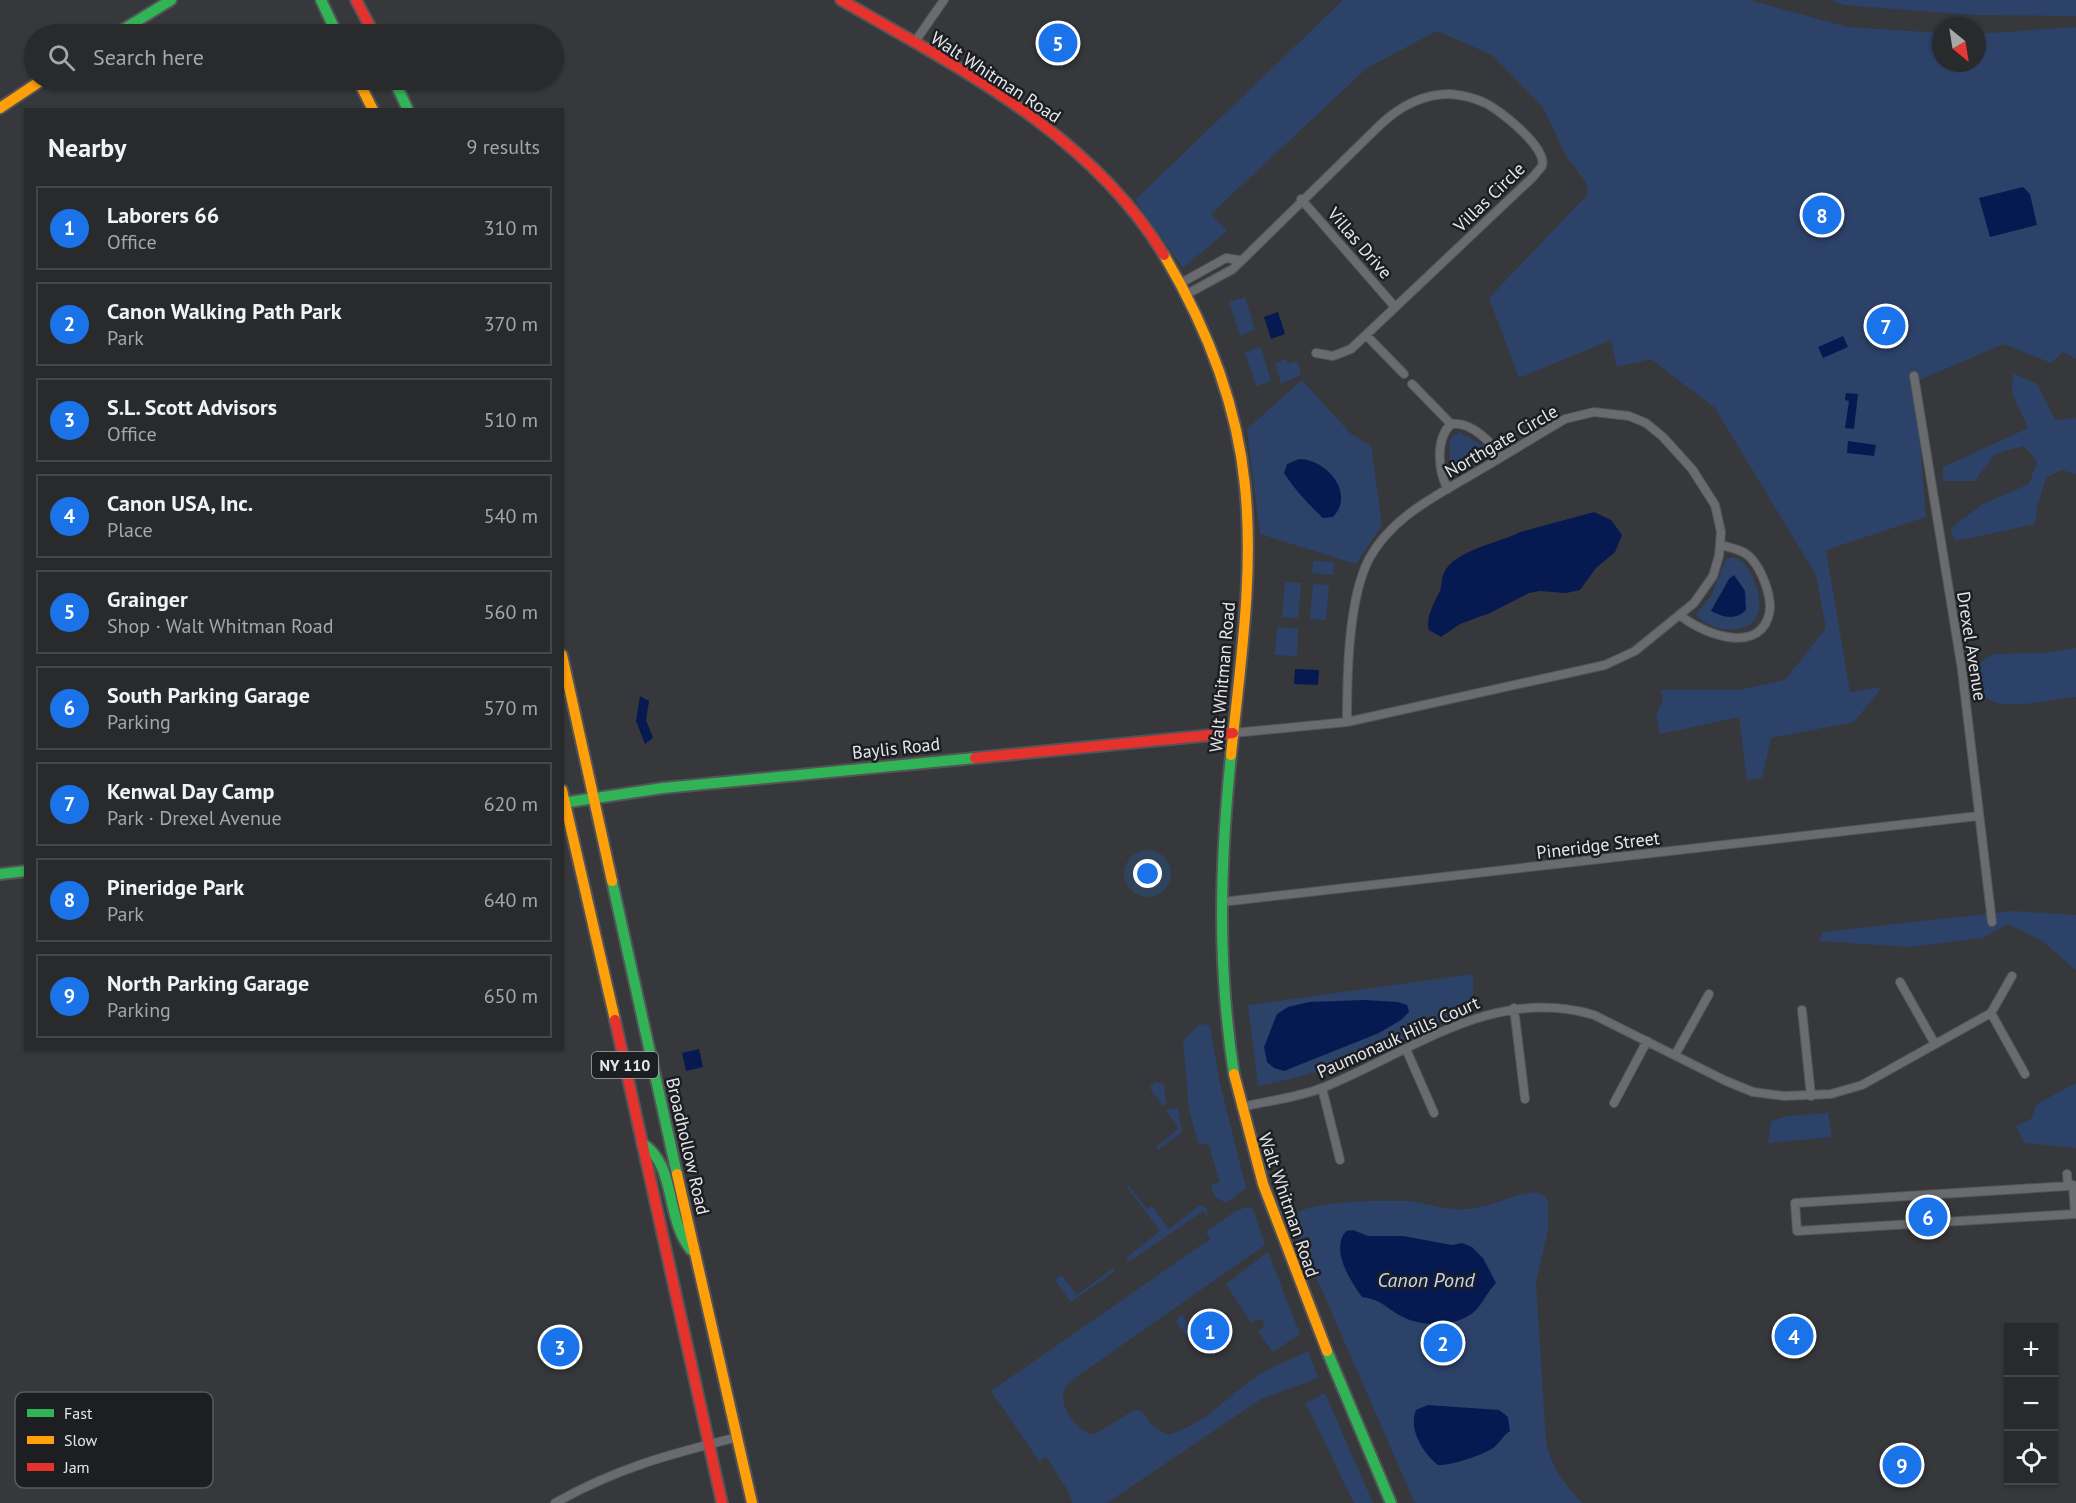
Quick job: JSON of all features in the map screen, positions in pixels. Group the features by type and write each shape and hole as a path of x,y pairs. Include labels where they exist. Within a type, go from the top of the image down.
{"main road":[{"path":"132,24 171,0"},
{"path":"321,0 332,24"},
{"path":"356,0 369,24"},
{"name":"Walt Whitman Road","path":"841,0 1030,115 1085,160 1130,209 1181,283 1223,379 1236,428 1244,472 1248,537 1224,830 1222,982 1230,1054 1241,1107 1270,1209 1318,1332 1391,1503"},
{"path":"0,108 27,90"},
{"path":"363,90 372,108"},
{"path":"399,90 407,108"},
{"name":"Broadhollow Road","path":"564,665 694,1253 752,1503"},
{"name":"Baylis Road","path":"564,803 593,797 1233,733"},
{"name":"NY 110","path":"564,803 691,1354 722,1503"},
{"path":"0,874 24,871"},
{"path":"642,1143 658,1157 681,1237 694,1253"}],"street":[{"path":"914,43 944,0"},
{"name":"Villas Circle","path":"1187,294 1225,275 1392,113 1418,100 1434,96 1467,96 1485,103 1511,120 1538,148 1542,158 1542,166 1533,177 1351,349 1333,356 1316,353"},
{"name":"Villas Drive","path":"1301,199 1395,307"},
{"path":"1181,283 1226,258 1239,260"},
{"path":"1366,335 1404,374"},
{"name":"Drexel Avenue","path":"1914,376 1962,670 1992,922"},
{"path":"1412,384 1451,424 1462,424 1475,432 1493,445 1501,457"},
{"name":"Northgate Circle","path":"1233,733 1347,722 1605,665 1635,651 1680,615 1709,586 1721,545 1719,521 1714,505 1692,469 1663,437 1646,423 1612,412 1580,414 1556,425 1501,457 1405,516 1389,531 1368,561 1356,601 1347,722"},
{"path":"1448,489 1442,480 1440,462 1442,436 1451,424"},
{"path":"1680,615 1706,632 1727,637 1752,635 1763,627 1768,618 1767,593 1753,561 1744,553 1721,545"},
{"name":"Pineridge Street","path":"1222,902 1978,816"},
{"path":"2012,976 1991,1013 2025,1074"},
{"path":"1900,982 1935,1044"},
{"path":"1675,1055 1709,994"},
{"name":"Paumonauk Hills Court","path":"1241,1107 1322,1088 1491,1013 1537,1005 1572,1008 1594,1015 1753,1092 1784,1096 1831,1094 1862,1085 1991,1013"},
{"path":"1514,1008 1525,1099"},
{"path":"1802,1010 1811,1096"},
{"path":"1614,1102 1647,1041"},
{"path":"1406,1049 1434,1113"},
{"path":"1322,1088 1340,1160"},
{"path":"2067,1174 2068,1186"},
{"path":"2073,1185 2075,1214 1797,1232 1795,1203 2068,1186 2073,1185"},
{"path":"555,1503 585,1486 636,1464 738,1437"}],"shaded area":[{"path":"1343,0 1749,0 1848,27 1932,32 1932,72 1986,72 1986,33 2076,27 2076,359 2063,352 2051,363 2004,344 1915,382 1926,517 1826,550 1850,692 1882,687 1854,722 1771,738 1762,778 1747,780 1739,717 1660,734 1656,714 1663,701 1661,690 1739,690 1785,680 1826,628 1816,575 1715,408 1651,359 1617,367 1611,340 1519,378 1489,298 1587,195 1587,184 1565,154 1543,107 1492,55 1437,31 1367,68 1211,214 1227,231 1183,268 1135,200"},
{"path":"1830,0 2076,0 2076,16 1973,15 1844,5"},
{"path":"1245,297 1255,330 1240,335 1229,302"},
{"path":"1261,347 1271,381 1256,386 1245,352"},
{"path":"1286,359 1288,364 1297,361 1301,375 1281,384 1275,363"},
{"path":"2013,373 2037,384 2055,420 2076,418 2076,474 2061,470 2046,478 2037,507 2035,524 1956,541 1950,529 1983,504 2029,484 2037,462 2024,446 1995,454 1975,481 1943,481 1943,467 2028,428 2012,393"},
{"path":"1302,380 1350,433 1371,446 1382,525 1356,564 1260,534 1247,429"},
{"path":"1459,432 1484,446 1487,452 1483,460 1456,474 1449,470 1450,439"},
{"path":"1734,557 1742,562 1748,568 1756,586 1759,604 1756,617 1749,625 1738,629 1714,627 1696,614 1711,596 1726,559","holes":["1731,576 1743,613 1725,617 1711,611"]},
{"path":"1313,561 1334,562 1333,575 1312,573"},
{"path":"1285,582 1301,583 1298,618 1282,617"},
{"path":"1313,584 1329,585 1326,620 1310,619"},
{"path":"1277,627 1298,629 1297,656 1275,655"},
{"path":"2076,648 2076,697 2025,704 1998,703 1987,699 1979,692 1970,670 1992,654 2043,653"},
{"path":"2014,911 2076,915 2076,970 2041,940 2007,924 1983,938 1909,947 1819,941 1823,932"},
{"path":"1473,974 1473,1001 1423,1031 1342,1064 1258,1086 1248,1005"},
{"path":"1199,1025 1210,1026 1219,1079 1246,1188 1226,1203 1215,1197 1211,1185 1220,1182 1208,1143 1199,1145 1189,1110 1183,1041"},
{"path":"1156,1082 1164,1084 1166,1104 1163,1106 1149,1087"},
{"path":"2076,1083 2076,1148 2024,1143 2016,1126 2031,1119 2037,1104"},
{"path":"1178,1108 1182,1132 1158,1150 1156,1147 1179,1128 1166,1110"},
{"path":"1828,1113 1832,1137 1768,1143 1771,1121 1788,1116"},
{"path":"1128,1185 1147,1209 1152,1206 1169,1229 1200,1205 1206,1208 1208,1217 1203,1211 1129,1262 1126,1258 1160,1231 1126,1186"},
{"path":"1536,1192 1544,1195 1548,1202 1548,1230 1536,1282 1546,1441 1559,1475 1582,1503 1415,1503 1296,1231 1298,1212 1335,1203 1382,1201 1407,1201 1447,1209 1464,1209 1482,1207"},
{"path":"1248,1207 1253,1209 1265,1245 1075,1378 1064,1391 1065,1406 1077,1426 1089,1433 1095,1434 1134,1410 1142,1411 1150,1423 1167,1435 1195,1423 1269,1369 1308,1351 1318,1378 1261,1399 1107,1503 1073,1503 1067,1489 1046,1457 1039,1461 991,1391 1210,1239 1206,1232 1237,1210"},
{"path":"1268,1252 1300,1334 1273,1352 1258,1332 1264,1327 1263,1321 1259,1319 1251,1323 1226,1284"},
{"path":"1113,1268 1115,1271 1071,1302 1055,1280 1062,1275 1077,1295"},
{"path":"1181,1314 1202,1346 1196,1350 1176,1321"},
{"path":"1325,1393 1373,1503 1354,1503 1306,1404 1298,1407"}],"water":[{"path":"2023,187 2030,194 2037,225 1990,237 1979,198"},
{"path":"1278,312 1285,334 1271,339 1264,317"},
{"path":"1843,336 1848,347 1823,358 1818,347"},
{"path":"1846,393 1858,394 1854,429 1845,428 1849,401 1845,400"},
{"path":"1848,441 1876,445 1874,456 1847,453"},
{"path":"1299,459 1319,465 1335,479 1341,498 1339,508 1333,517 1323,518 1302,497 1284,473 1287,464"},
{"path":"1594,512 1611,520 1622,535 1615,552 1596,568 1580,590 1566,593 1540,591 1529,593 1490,613 1460,624 1441,637 1429,630 1429,615 1440,591 1443,575 1457,558 1520,532"},
{"path":"1734,575 1745,591 1746,610 1733,617 1711,611 1729,579"},
{"path":"1295,669 1319,670 1318,685 1294,684"},
{"path":"640,696 649,701 646,720 653,738 645,744 636,721"},
{"path":"1364,1000 1398,1002 1407,1005 1409,1012 1401,1020 1379,1033 1284,1071 1274,1068 1267,1062 1264,1047 1277,1014 1288,1007 1309,1002"},
{"path":"699,1049 703,1067 686,1071 682,1053"},
{"name":"Canon Pond","path":"1353,1230 1368,1236 1403,1236 1452,1245 1462,1243 1472,1247 1483,1258 1496,1283 1477,1309 1460,1320 1429,1324 1408,1319 1378,1301 1362,1297 1352,1282 1344,1265 1340,1247 1346,1231"},
{"path":"1428,1405 1499,1410 1508,1417 1510,1431 1488,1451 1458,1462 1438,1465 1427,1454 1415,1433 1416,1410"}],"traffic: fast":[{"path":"132,24 171,0"},
{"path":"321,0 332,24"},
{"path":"399,90 407,108"},
{"path":"1231,755 1224,836 1222,915 1225,993 1234,1074"},
{"path":"564,803 663,788 975,758"},
{"path":"0,874 24,871"},
{"path":"612,881 677,1174"},
{"path":"642,1143 661,1164 677,1222 691,1250"},
{"path":"1327,1351 1391,1503"}],"traffic: slow":[{"path":"0,108 27,90"},
{"path":"363,90 372,108"},
{"path":"1164,255 1206,337 1227,395 1241,455 1247,519 1247,587 1231,755"},
{"path":"564,664 612,881"},
{"path":"564,799 615,1020"},
{"path":"1234,1074 1263,1184 1327,1351"},
{"path":"677,1174 752,1503"}],"traffic: jam":[{"path":"356,0 369,24"},
{"path":"841,0 976,79 1061,139 1099,174 1134,212 1164,255"},
{"path":"975,758 1233,733"},
{"path":"615,1020 722,1503"}],"place":[{"name":"Grainger","path":"1058,43"},
{"name":"Pineridge Park","path":"1822,215"},
{"name":"Kenwal Day Camp","path":"1886,326"},
{"name":"South Parking Garage","path":"1928,1217"},
{"name":"Laborers 66","path":"1210,1331"},
{"name":"Canon USA, Inc.","path":"1794,1336"},
{"name":"Canon Walking Path Park","path":"1443,1343"},
{"name":"S.L. Scott Advisors","path":"560,1347"},
{"name":"North Parking Garage","path":"1902,1465"}]}
